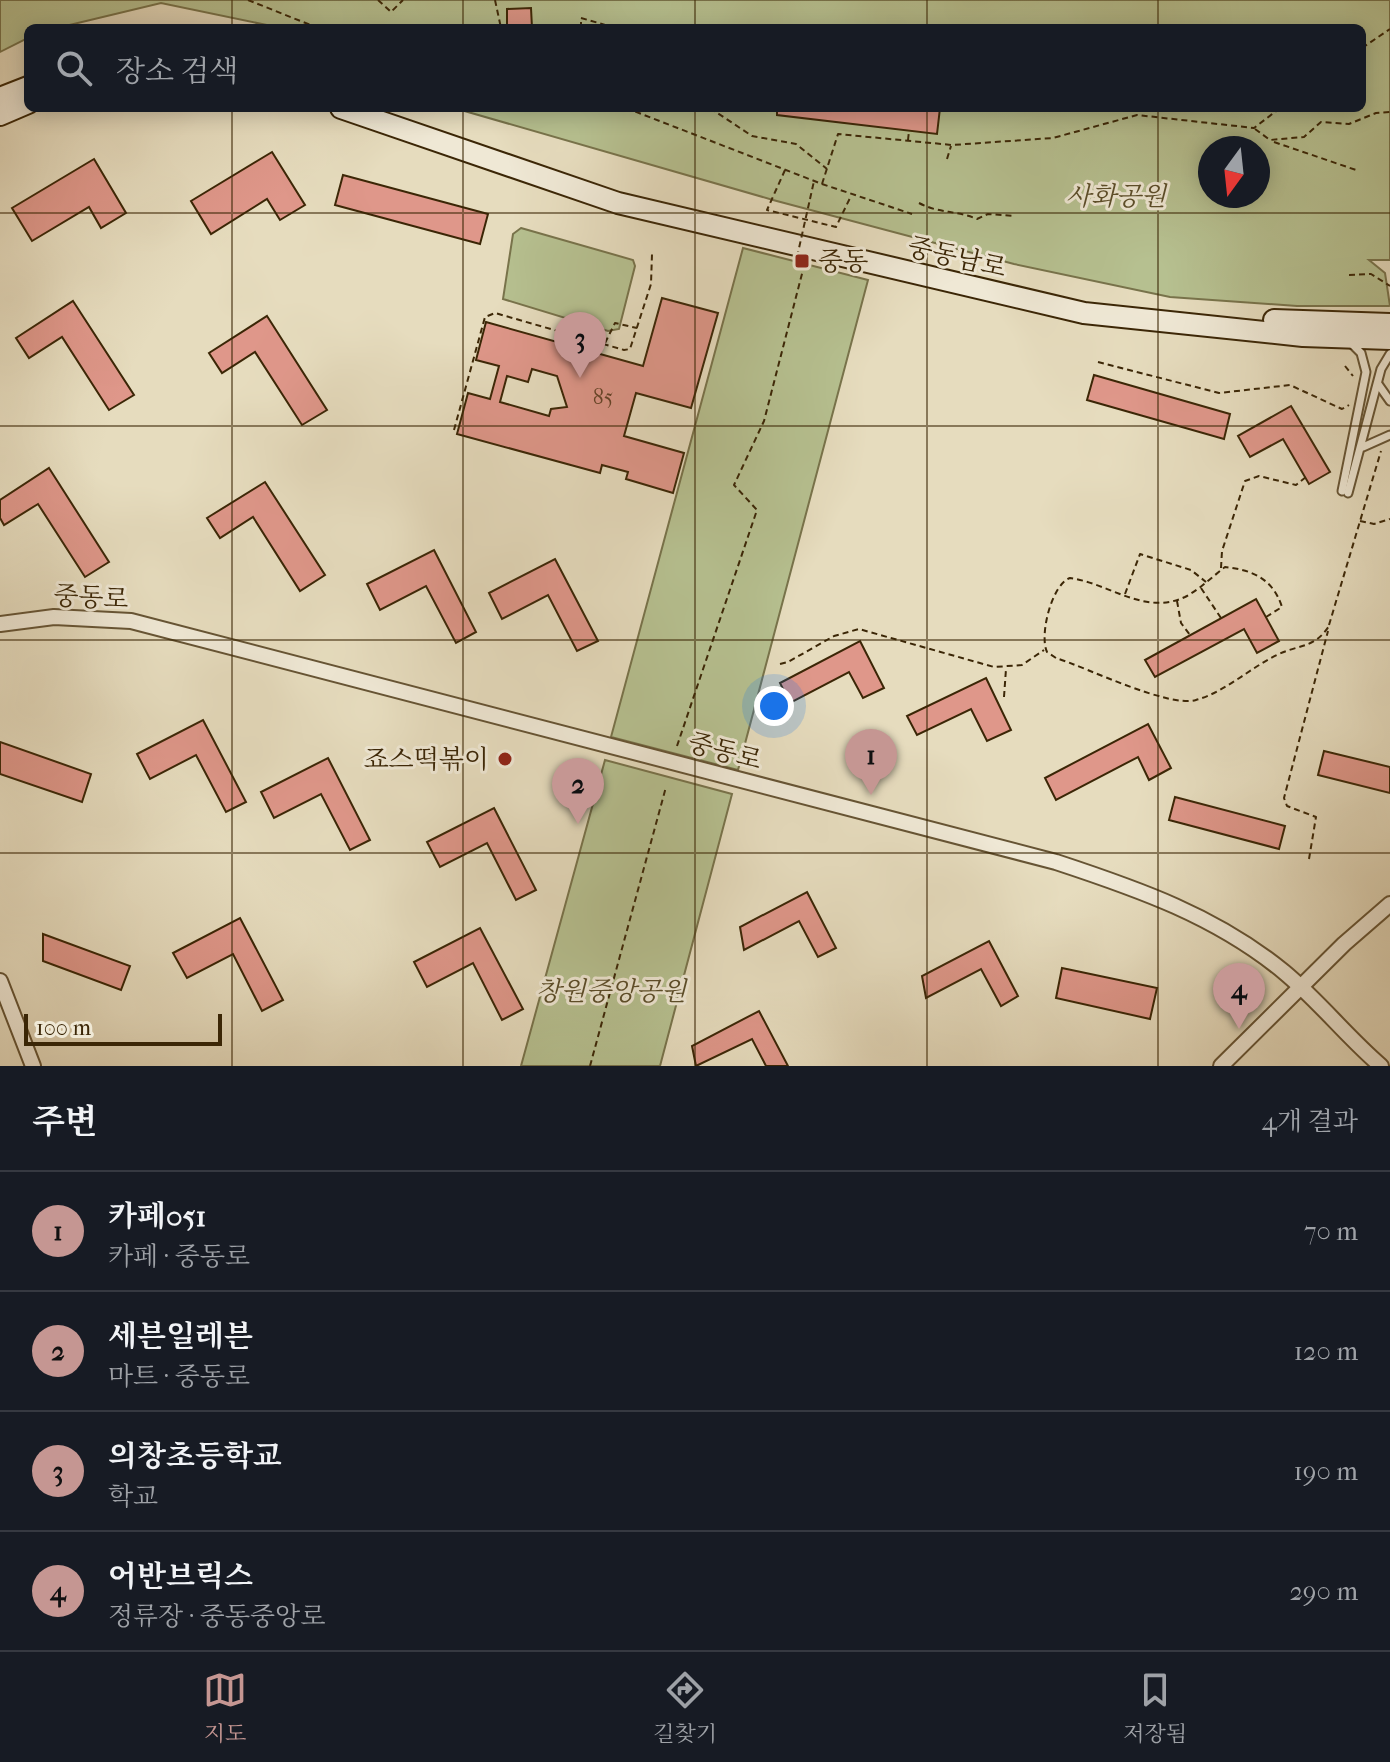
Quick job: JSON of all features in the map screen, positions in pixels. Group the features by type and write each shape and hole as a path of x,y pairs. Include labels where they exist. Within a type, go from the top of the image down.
{"street":[{"path":"0,98 24,89"},
{"path":"0,115 24,105"},
{"name":"중동남로","path":"353,112 618,203 1104,317 1390,339"},
{"name":"중동남로","path":"390,112 637,196 1078,299 1297,322 1390,324"},
{"name":"중동로","path":"0,624 54,617 131,621 1056,862 1132,887 1209,920 1243,941 1301,988 1381,1066"},
{"path":"1221,1066 1344,944 1390,904"},
{"path":"0,981 33,1066"}],"lane":[{"path":"1339,337 1361,353 1366,366 1345,492 1363,447 1378,383 1390,354"},
{"path":"1378,383 1390,401"},
{"path":"1363,447 1390,435"}],"path":[{"path":"248,0 308,24"},
{"path":"378,0 391,12 403,0"},
{"path":"496,0 500,24"},
{"path":"581,24 581,18 602,24"},
{"path":"1366,45 1389,31"},
{"path":"636,112 822,184 912,214"},
{"path":"716,112 752,136 796,144 828,170"},
{"path":"1254,128 1275,112"},
{"path":"1270,140 1304,137 1321,122 1349,124 1376,113 1390,112"},
{"path":"822,184 838,134 952,145 1053,138 1137,115 1254,128 1265,136"},
{"path":"908,141 909,131"},
{"path":"1270,140 1356,170"},
{"path":"947,159 952,145"},
{"path":"786,169 767,210 836,227 852,195"},
{"path":"797,257 814,181"},
{"path":"919,203 938,213 959,211 977,219 988,214 1014,216"},
{"path":"454,430 483,323 490,313 630,349 651,284 652,254"},
{"path":"677,746 757,510 734,485 764,421 804,265"},
{"path":"1349,275 1371,274 1390,286"},
{"path":"604,344 615,323 638,329"},
{"path":"1098,362 1209,392 1290,385 1340,408 1351,401"},
{"path":"1345,366 1354,382"},
{"path":"1309,859 1316,817 1287,806 1284,798 1359,520 1377,459 1384,448"},
{"path":"1221,569 1222,551 1245,481 1259,476 1296,485 1306,477"},
{"path":"1359,520 1374,524 1390,519"},
{"path":"1125,595 1140,554 1191,570 1206,582"},
{"path":"1266,617 1282,607 1270,583 1237,568 1221,569 1201,587 1177,599 1149,603 1076,578 1064,580 1056,588 1043,640 1045,649 1056,658 1159,697 1187,702 1208,695 1275,655 1312,645 1329,626"},
{"path":"1201,587 1221,618"},
{"path":"1177,599 1181,623 1190,635"},
{"path":"780,664 834,636 859,629 994,667 1006,668 1028,662 1045,649"},
{"path":"1004,697 1006,668"},
{"path":"590,1066 666,787"}],"green space":[{"name":"사화공원","path":"0,0 1390,0 1390,260 1369,260 1385,273 1390,306 1297,306 1170,297 1014,264 773,200 468,112 1366,112 1366,24 262,24 161,3 74,24 24,24 24,40 0,52"},
{"path":"521,228 633,260 635,266 619,329 608,331 503,299 513,234"},
{"path":"743,248 868,280 738,770 611,737"},
{"name":"창원중앙공원","path":"605,760 732,794 660,1066 521,1066"}],"building":[{"path":"531,8 532,24 507,24 507,9"},
{"path":"777,112 940,112 937,134 777,115"},
{"path":"272,152 305,205 280,220 267,199 211,234 191,201"},
{"path":"94,159 126,213 101,228 89,207 32,241 12,208"},
{"path":"343,175 488,214 480,244 335,205"},
{"path":"662,298 718,313 691,408 636,393 624,436 684,453 673,493 626,479 628,472 602,465 600,473 457,434 468,393 490,399 499,366 476,360 486,322 643,366","holes":["532,369 557,376 567,407 551,409 549,416 500,402 507,376 528,382"]},
{"path":"73,301 134,395 109,410 62,337 29,358 16,338"},
{"path":"267,316 327,410 302,425 255,352 222,373 209,353"},
{"path":"1094,375 1230,414 1224,439 1087,400"},
{"path":"1291,406 1330,472 1309,484 1283,439 1250,457 1238,436"},
{"path":"49,468 109,562 85,577 38,504 4,525 0,518 0,500"},
{"path":"265,482 325,575 300,591 253,517 220,538 207,518"},
{"path":"434,550 476,632 456,643 426,586 380,610 367,584"},
{"path":"555,559 598,641 577,651 548,595 502,619 489,593"},
{"path":"1256,599 1279,641 1257,653 1244,629 1155,677 1145,660"},
{"path":"860,641 884,688 863,698 849,672 790,703 780,683"},
{"path":"986,678 1011,730 987,741 971,709 917,735 907,716"},
{"path":"203,720 246,802 226,812 196,755 150,779 137,754"},
{"path":"1148,724 1171,768 1149,780 1138,757 1056,800 1045,778"},
{"path":"0,742 91,774 82,802 0,774"},
{"path":"1324,751 1390,767 1390,793 1318,775"},
{"path":"328,758 370,840 350,850 321,794 274,818 261,792"},
{"path":"1175,797 1285,826 1279,849 1169,820"},
{"path":"494,808 536,890 516,900 487,843 440,867 427,842"},
{"path":"807,892 836,948 818,957 799,921 744,950 740,927"},
{"path":"240,918 283,1000 262,1011 233,954 187,978 173,953"},
{"path":"480,928 523,1009 502,1020 473,963 427,987 414,962"},
{"path":"43,934 130,966 121,990 43,961"},
{"path":"989,941 1018,996 1001,1006 981,969 926,998 922,976"},
{"path":"1062,968 1157,988 1150,1019 1056,998"},
{"path":"759,1011 788,1066 766,1066 752,1039 696,1066 692,1046"}],"place":[{"name":"중동","path":"802,261"},
{"name":"의창초등학교","path":"580,378"},
{"name":"죠스떡볶이","path":"505,759"},
{"name":"카페051","path":"871,795"},
{"name":"세븐일레븐","path":"578,824"},
{"name":"어반브릭스","path":"1239,1029"}]}
